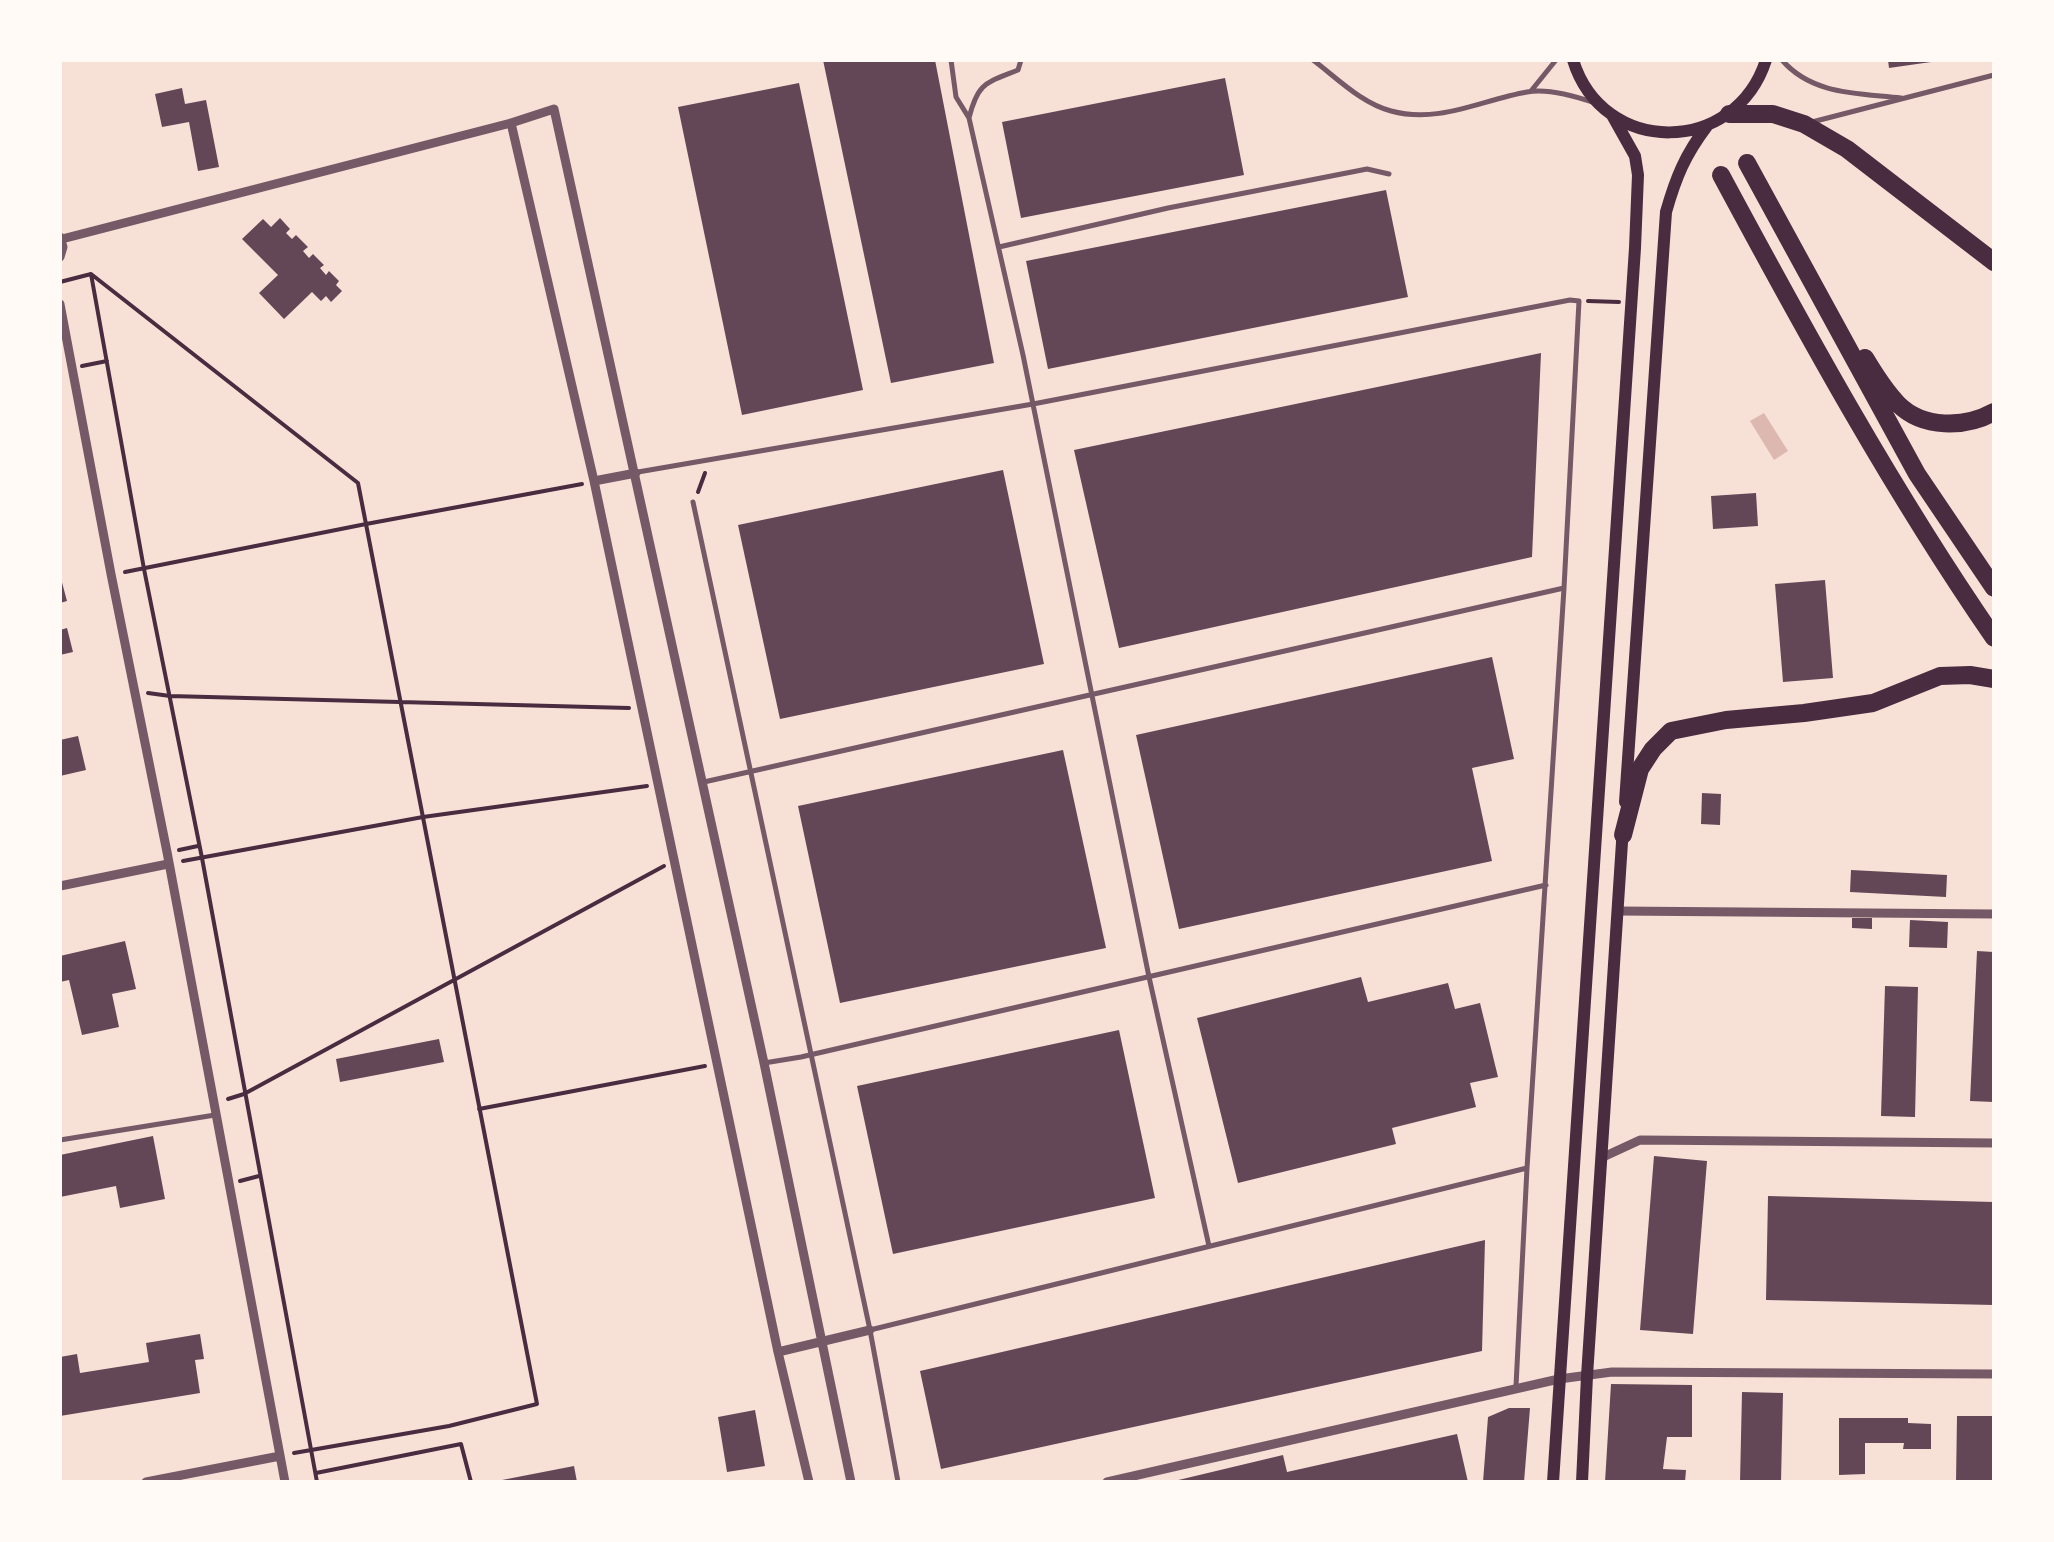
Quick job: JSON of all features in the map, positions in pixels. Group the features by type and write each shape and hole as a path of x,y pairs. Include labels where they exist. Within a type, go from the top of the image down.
{"highway":[{"path":"1729,114 1773,114 1804,124 1847,149 1994,262"},
{"path":"1747,163 1917,474 1994,588"},
{"path":"1721,175 1899,492 1994,638"},
{"path":"1816,292 1835,306 1899,406 1946,424 1970,422 1994,412"},
{"path":"1623,835 1640,769 1670,731 1726,720 1872,703 1940,676 1994,679"}],"main road":[{"path":"1573,60 1580,78 1612,115 1628,124 1664,133 1707,126 1729,114 1752,91 1766,60"},
{"path":"1553,1482 1638,175 1635,156 1612,115"},
{"path":"1582,1482 1666,212 1676,177 1690,148 1707,126"}],"street":[{"path":"60,257 64,246 61,238 554,109 852,1482"},
{"path":"511,122 594,482 716,1064 809,1482"},
{"path":"60,304 284,1482"},
{"path":"594,482 636,473"},
{"path":"60,886 168,864"},
{"path":"1618,911 1994,914"},
{"path":"1601,1158 1640,1140 1994,1143"},
{"path":"778,1352 870,1330"},
{"path":"1107,1482 1559,1379 1612,1372 1994,1374"},
{"path":"146,1482 280,1456"}],"lane":[{"path":"951,60 956,97 969,118 1034,404 1090,695 1209,1246"},
{"path":"969,118 974,96 988,82 1018,70 1022,60"},
{"path":"1314,60 1362,98 1390,111 1446,114 1531,91 1600,105"},
{"path":"1531,91 1556,60"},
{"path":"1782,60 1801,77 1826,89 1904,98"},
{"path":"1804,124 1994,75"},
{"path":"998,248 1168,208 1367,169 1389,174"},
{"path":"636,473 1034,404 1579,301 1516,1390"},
{"path":"694,502 870,1330 898,1482"},
{"path":"703,782 1564,588"},
{"path":"764,1064 1546,886"},
{"path":"60,1140 215,1109"},
{"path":"870,1330 1527,1168"}],"path":[{"path":"60,282 91,274"},
{"path":"91,274 317,1482"},
{"path":"91,274 358,483 536,1404 449,1426 280,1456"},
{"path":"1579,301 1631,303"},
{"path":"72,368 107,361"},
{"path":"694,502 711,460"},
{"path":"111,574 594,482"},
{"path":"134,690 170,696 642,709"},
{"path":"168,864 423,817 658,785"},
{"path":"166,852 198,846"},
{"path":"215,1109 661,866 674,863"},
{"path":"479,1109 716,1064"},
{"path":"316,1473 461,1444 471,1482"}],"shaded area":[{"path":"1764,413 1788,451 1774,460 1750,421"}],"building":[{"path":"823,60 935,60 994,363 891,383"},
{"path":"1888,60 1931,60 1931,62 1889,68"},
{"path":"1225,78 1244,175 1021,218 1002,122"},
{"path":"799,83 863,390 742,415 678,107"},
{"path":"182,88 185,104 206,100 219,167 198,171 189,122 162,127 155,94"},
{"path":"1386,190 1408,297 1048,369 1026,261"},
{"path":"280,218 290,229 286,233 292,239 296,235 308,247 303,251 309,258 313,254 324,265 320,268 339,281 336,285 342,291 331,302 326,296 321,301 312,292 284,319 259,293 278,275 242,239 263,219 271,227"},
{"path":"1541,353 1532,557 1119,648 1074,450"},
{"path":"1003,470 1044,664 780,719 738,525"},
{"path":"1756,493 1758,526 1713,529 1711,496"},
{"path":"60,575 67,601 60,603"},
{"path":"1825,580 1833,678 1783,682 1775,584"},
{"path":"67,628 73,652 60,655 60,630"},
{"path":"1492,657 1514,759 1472,768 1492,861 1179,929 1136,735"},
{"path":"78,736 86,770 60,776 60,740"},
{"path":"1063,750 1106,948 840,1003 798,806"},
{"path":"1702,793 1721,794 1720,825 1701,824"},
{"path":"1851,870 1947,875 1946,897 1850,892"},
{"path":"1852,918 1872,918 1872,929 1852,928"},
{"path":"1910,920 1948,922 1947,948 1909,947"},
{"path":"125,941 136,989 112,994 119,1027 82,1035 69,980 60,982 60,956"},
{"path":"1977,951 1994,952 1994,1102 1970,1101"},
{"path":"1361,977 1368,1002 1448,983 1455,1009 1480,1003 1498,1077 1470,1083 1476,1107 1392,1128 1396,1144 1238,1183 1197,1018"},
{"path":"1885,986 1918,987 1915,1117 1881,1116"},
{"path":"1119,1030 1155,1198 893,1254 857,1086"},
{"path":"439,1039 444,1062 340,1082 336,1059"},
{"path":"153,1136 165,1199 120,1208 116,1186 60,1197 60,1155"},
{"path":"1654,1156 1707,1161 1693,1334 1640,1330"},
{"path":"1768,1196 1994,1202 1994,1305 1766,1300"},
{"path":"1485,1240 1482,1351 941,1469 920,1371"},
{"path":"200,1334 204,1359 195,1360 200,1393 60,1416 60,1357 77,1354 80,1373 149,1362 146,1343"},
{"path":"1611,1384 1692,1385 1692,1437 1667,1437 1663,1469 1686,1470 1685,1482 1605,1482"},
{"path":"1742,1392 1783,1393 1781,1482 1740,1482"},
{"path":"1509,1408 1530,1408 1524,1482 1483,1482 1488,1417"},
{"path":"755,1410 765,1466 727,1472 718,1417"},
{"path":"1957,1416 1994,1416 1994,1482 1956,1482"},
{"path":"1839,1418 1908,1418 1908,1423 1931,1424 1931,1449 1903,1449 1904,1443 1865,1443 1865,1474 1839,1475"},
{"path":"1457,1434 1468,1482 1170,1482 1283,1455 1287,1472"},
{"path":"574,1466 577,1482 502,1482 502,1480"}]}
